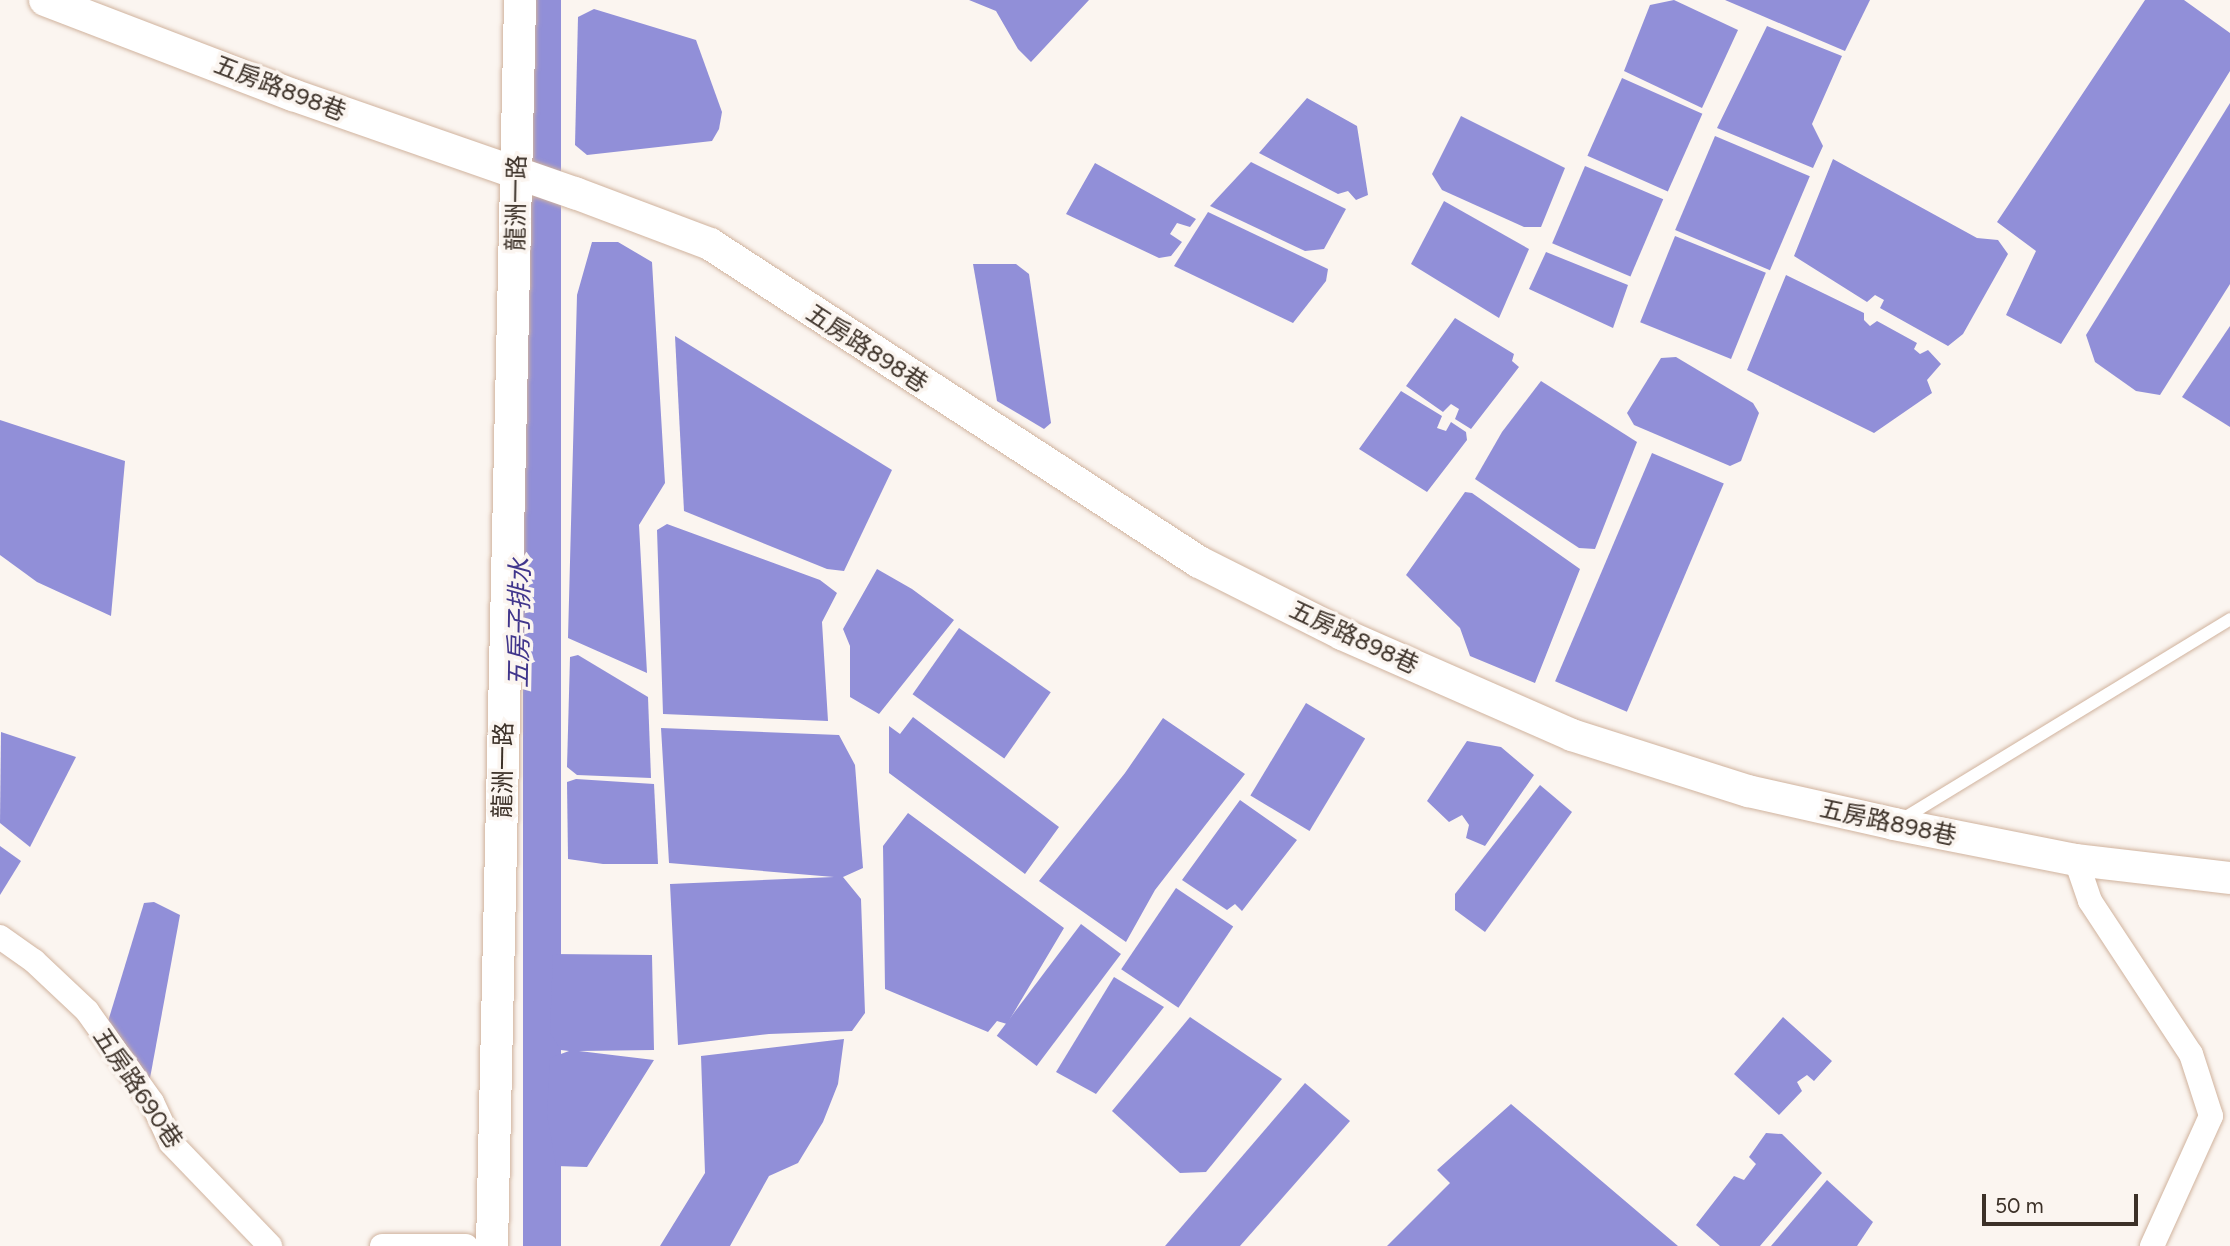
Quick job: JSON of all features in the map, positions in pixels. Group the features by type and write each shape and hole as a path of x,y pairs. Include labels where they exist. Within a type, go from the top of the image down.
{"street":[{"name":"五房路898巷","path":"45,0 293,95 561,188 710,244 1199,562 1342,634 1573,734 1748,791 1894,824 2076,860 2230,877"},
{"name":"龍洲一路","path":"492,1246 520,0"},
{"path":"2076,860 2090,901 2191,1054 2211,1116 2152,1246"},
{"name":"五房路690巷","path":"0,937 34,961 87,1011 152,1102 171,1143 270,1246"},
{"path":"382,1246 466,1246"}],"lane":[{"path":"1894,824 2230,619"}],"water":[{"path":"523,0 561,0 561,1246 523,1246"},
{"path":"969,0 1089,0 1031,62 1018,49 996,11"},
{"path":"1674,0 1738,30 1702,108 1624,71 1650,5"},
{"path":"1725,0 1870,0 1845,51"},
{"path":"2145,0 2184,0 2230,33 2230,71 2061,344 2006,315 2036,251 1997,222"},
{"path":"594,9 696,40 722,112 719,129 712,141 587,155 575,145 578,17"},
{"path":"1767,26 1842,56 1812,124 1823,146 1813,168 1717,128"},
{"path":"1622,78 1702,114 1668,191 1587,156"},
{"path":"1307,98 1357,126 1368,195 1356,200 1348,191 1338,194 1259,153"},
{"path":"2230,103 2230,284 2160,395 2136,391 2095,362 2086,335"},
{"path":"1461,116 1565,168 1541,227 1524,227 1442,190 1432,174"},
{"path":"1715,136 1810,176 1770,270 1675,230"},
{"path":"1833,159 1977,238 1998,240 2008,254 1963,334 1948,346 1880,308 1884,300 1875,295 1867,302 1794,256"},
{"path":"1251,162 1346,209 1324,249 1305,251 1210,206"},
{"path":"1095,163 1196,219 1190,227 1177,223 1170,234 1182,242 1171,256 1159,258 1066,214"},
{"path":"1585,166 1663,199 1630,277 1552,243"},
{"path":"1444,201 1529,249 1499,318 1411,264"},
{"path":"1208,212 1328,269 1326,281 1293,323 1174,266"},
{"path":"1675,236 1766,273 1731,359 1640,322"},
{"path":"592,242 618,242 652,262 665,483 639,525 647,673 568,638 577,295"},
{"path":"1546,252 1628,285 1613,328 1529,289"},
{"path":"973,264 1016,264 1029,274 1051,423 1044,429 997,401"},
{"path":"1786,275 1864,313 1864,320 1870,326 1877,321 1917,343 1914,349 1920,354 1928,350 1941,364 1927,380 1932,393 1874,433 1747,370"},
{"path":"1455,318 1514,354 1512,361 1519,367 1471,429 1455,419 1459,409 1451,404 1443,412 1406,386"},
{"path":"2230,326 2230,427 2182,397"},
{"path":"675,336 892,470 844,571 827,569 684,511"},
{"path":"1676,357 1753,403 1759,413 1741,461 1730,466 1634,425 1627,413 1661,358"},
{"path":"1541,381 1637,442 1595,549 1579,548 1475,479 1502,432"},
{"path":"1401,391 1442,416 1437,428 1446,431 1451,422 1466,432 1467,440 1427,492 1359,449"},
{"path":"0,420 125,461 111,616 37,582 0,555"},
{"path":"1652,453 1724,483 1627,712 1555,681"},
{"path":"1465,492 1472,493 1580,569 1535,683 1470,656 1460,628 1406,575"},
{"path":"667,524 820,580 837,593 822,622 828,721 663,714 657,530"},
{"path":"877,569 912,589 954,620 879,714 850,697 850,646 843,629"},
{"path":"959,628 1051,692 1004,759 913,694"},
{"path":"578,655 648,697 651,778 577,775 567,767 570,657"},
{"path":"1306,703 1365,739 1310,831 1250,796"},
{"path":"913,717 1059,827 1025,874 889,773 889,726 900,734"},
{"path":"1163,718 1245,774 1155,890 1126,942 1039,881 1125,773"},
{"path":"661,728 839,735 855,765 863,868 843,877 861,899 865,1013 852,1031 769,1034 678,1045 670,884 834,877 669,863"},
{"path":"1,732 76,757 30,847 0,823"},
{"path":"1467,741 1501,747 1534,775 1485,846 1466,838 1469,825 1462,815 1449,822 1427,801"},
{"path":"576,779 654,784 658,864 603,864 568,859 567,782"},
{"path":"1540,785 1572,812 1485,932 1455,910 1455,894"},
{"path":"1240,800 1297,840 1242,911 1235,904 1227,910 1182,880"},
{"path":"908,813 1064,928 1007,1024 997,1021 988,1032 885,989 883,846"},
{"path":"0,846 21,861 0,895"},
{"path":"1176,888 1233,927 1178,1008 1121,969"},
{"path":"154,902 180,915 148,1089 106,1028 144,903"},
{"path":"1081,924 1121,954 1037,1066 997,1036"},
{"path":"553,954 652,955 654,1050 579,1051 654,1060 587,1167 556,1166 547,1114 550,1058 569,1051 561,1050 550,1033"},
{"path":"1114,977 1164,1007 1096,1094 1056,1072"},
{"path":"1190,1017 1282,1079 1206,1172 1180,1173 1112,1111"},
{"path":"1783,1017 1832,1061 1814,1081 1807,1075 1797,1082 1802,1091 1779,1115 1734,1074"},
{"path":"844,1039 838,1084 823,1122 798,1163 769,1176 730,1246 660,1246 705,1173 701,1056"},
{"path":"1305,1083 1350,1121 1240,1246 1165,1246"},
{"path":"1511,1104 1678,1246 1387,1246 1450,1183 1437,1170"},
{"path":"1766,1133 1782,1134 1822,1173 1760,1246 1720,1246 1696,1225 1734,1176 1744,1180 1756,1164 1749,1157"},
{"path":"1827,1180 1873,1222 1857,1246 1771,1246"}],"water label":[{"name":"五房子排水","path":"520,623"}]}
